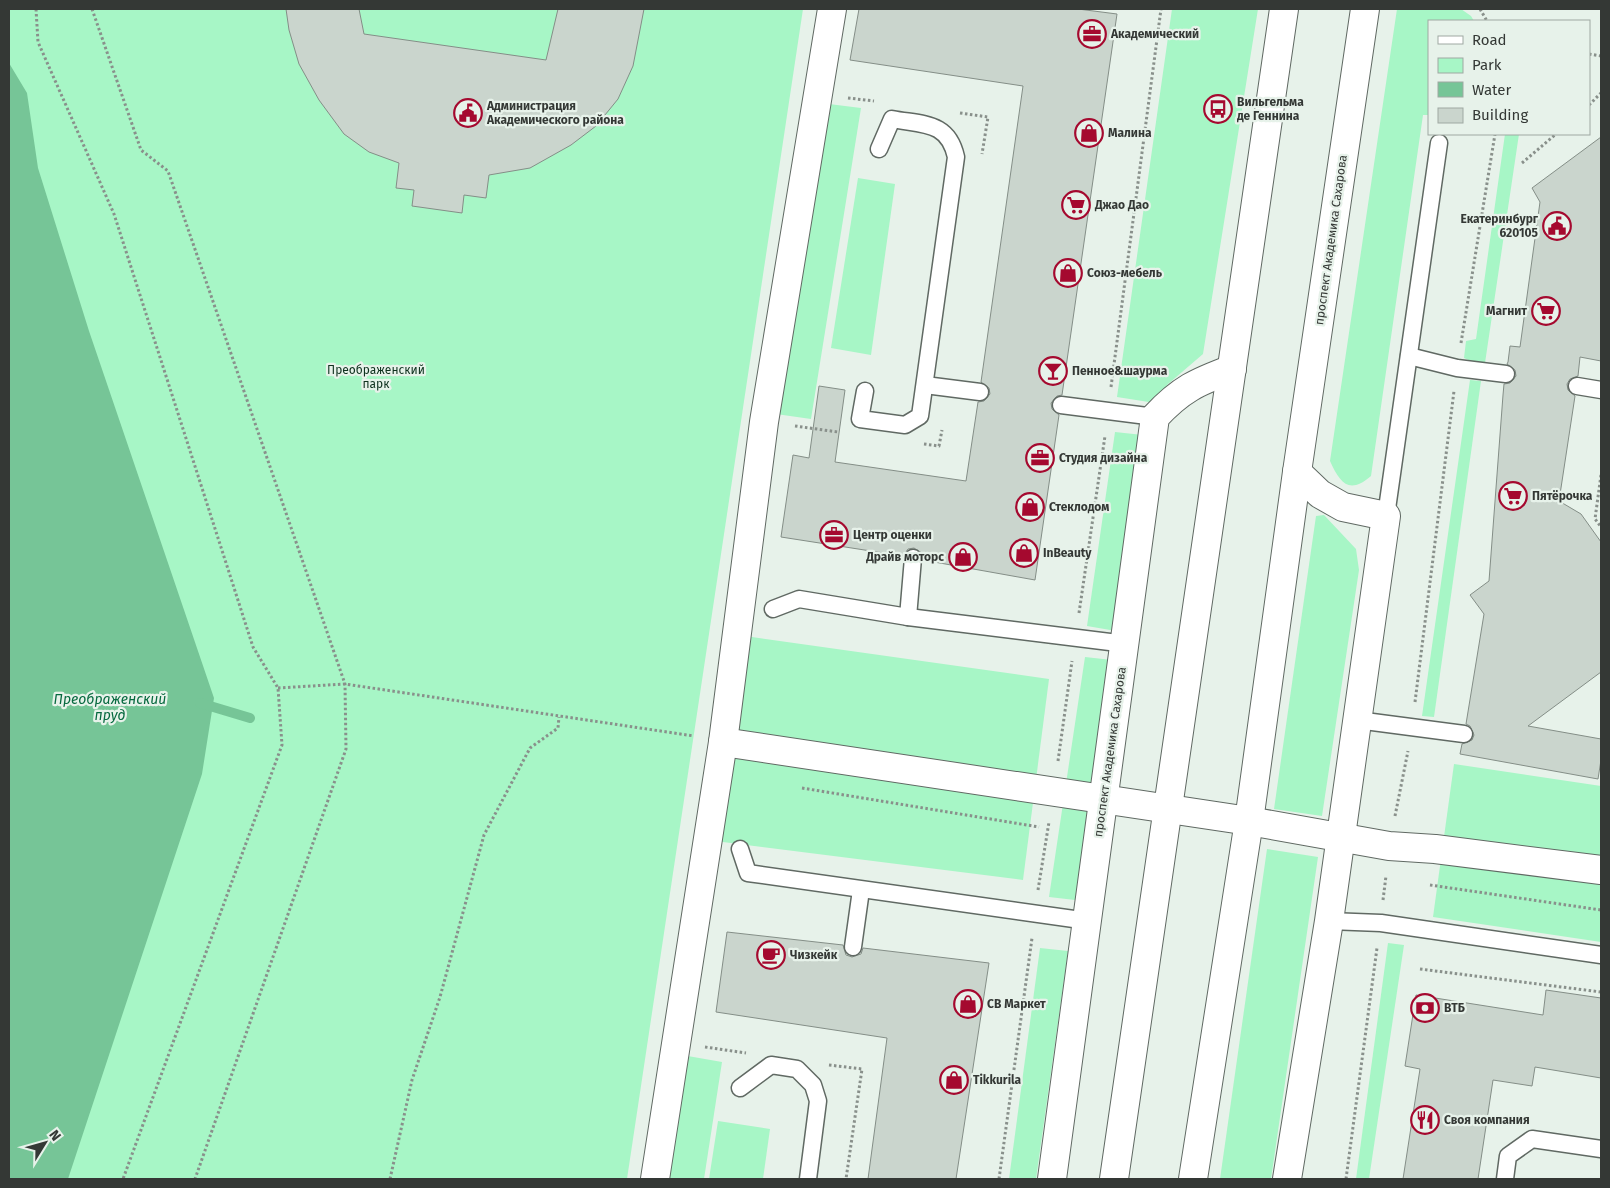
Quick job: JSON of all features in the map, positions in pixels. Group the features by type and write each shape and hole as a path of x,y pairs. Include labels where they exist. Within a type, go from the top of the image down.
{"street":[{"path":"655,1179 723,742 764,422 832,9"},
{"path":"1114,1179 1284,9"},
{"name":"проспект Академика Сахарова","path":"1193,1179 1249,821 1364,9"},
{"path":"1155,417 1176,395 1206,379 1232,369"},
{"name":"проспект Академика Сахарова","path":"1052,1179 1126,644 1155,417"},
{"path":"1287,1179 1329,921 1386,516 1343,507 1320,494 1297,472"},
{"path":"723,742 1249,821 1389,846 1435,849 1601,870"}],"lane":[{"path":"865,391 860,419 905,425 920,416 956,157 953,142 938,128 892,119 879,149"},
{"path":"1386,516 1439,143"},
{"path":"1408,356 1457,368 1506,374"},
{"path":"925,385 980,392"},
{"path":"1577,386 1601,390"},
{"path":"1061,405 1155,417"},
{"path":"908,616 913,558"},
{"path":"773,609 799,599 908,616 1126,644"},
{"path":"1357,720 1464,734"},
{"path":"740,849 748,873 1088,921"},
{"path":"853,946 861,890"},
{"path":"1329,921 1381,923 1601,955"},
{"path":"740,1088 771,1065 797,1069 813,1085 818,1101 808,1179"},
{"path":"1505,1179 1508,1156 1532,1139 1601,1149"}],"path":[{"path":"36,9 38,42 114,214 253,647 278,688 282,745 124,1179"},
{"path":"92,9 141,150 168,171 346,684 346,748 195,1179"},
{"path":"999,1179 1035,914 1108,411 1161,9"},
{"path":"1480,9 1486,20"},
{"path":"1590,103 1601,94"},
{"path":"1346,1179 1381,923 1389,846 1412,728 1457,368 1495,135"},
{"path":"1522,163 1555,135"},
{"path":"1601,475 1595,519 1601,528"},
{"path":"278,688 346,684 723,742"},
{"path":"390,1179 412,1080 440,997 484,835 530,748 558,728 559,717"},
{"path":"796,786 1039,827"},
{"path":"1430,885 1601,910"},
{"path":"1420,969 1601,992"}],"green space":[{"name":"Преображенский парк","path":"9,9 803,9 627,1179 9,1179"},
{"path":"1172,9 1258,9 1203,354 1168,384 1155,403 1117,397"},
{"path":"1397,9 1461,9 1473,20 1428,20 1428,115 1423,115 1371,476 1357,485 1346,484 1330,461"},
{"path":"821,103 861,108 811,419 776,414"},
{"path":"1505,135 1519,135 1485,363 1473,362 1464,358 1466,341 1476,339"},
{"path":"858,178 895,184 871,355 831,348"},
{"path":"1470,380 1481,381 1434,717 1422,716"},
{"path":"1115,432 1143,435 1116,631 1087,626"},
{"path":"1324,515 1356,549 1359,570 1322,816 1274,809 1316,516"},
{"path":"745,636 1049,679 1023,880 715,841"},
{"path":"1085,657 1112,660 1075,900 1049,897"},
{"path":"1454,764 1601,786 1601,942 1433,917"},
{"path":"1267,849 1318,857 1271,1179 1220,1179"},
{"path":"1388,943 1404,945 1369,1179 1356,1179"},
{"path":"1040,948 1068,951 1036,1179 1009,1179"},
{"path":"682,1055 722,1062 704,1179 665,1179"},
{"path":"718,1121 770,1129 763,1179 709,1179"}],"water":[{"name":"Преображенский пруд","path":"9,63 27,93 38,168 89,331 214,698 202,774 68,1179 9,1179"}],"building":[{"name":"Администрация Академического района","path":"286,9 359,9 364,34 546,60 558,9 644,9 633,66 618,99 596,126 571,145 530,168 489,175 486,198 464,195 462,213 412,206 414,190 396,188 399,163 369,152 344,134 319,100 299,64 289,30"},
{"path":"859,9 1078,9 1117,14 1062,395 1057,396 1051,403 1052,409 1059,415 1035,580 923,560 922,553 914,548 908,549 903,556 781,537 793,455 809,458 819,386 845,390 835,462 966,481 978,402 984,401 990,394 989,388 981,382 1023,86 850,60"},
{"path":"1601,137 1601,361 1580,357 1578,376 1570,379 1567,384 1568,390 1575,396 1559,501 1581,514 1601,542 1601,672 1528,726 1601,739 1601,760 1598,779 1460,754 1462,744 1472,740 1474,735 1470,726 1466,724 1484,614 1470,595 1489,581 1504,384 1510,383 1516,376 1515,370 1507,364 1510,346 1520,347 1540,202 1532,188"},
{"path":"727,932 843,945 846,955 852,957 861,954 863,948 989,963 956,1179 868,1179 887,1038 716,1012"},
{"path":"1546,990 1601,998 1601,1078 1535,1067 1532,1086 1493,1080 1478,1179 1403,1179 1420,1069 1405,1066 1416,995 1543,1015"}],"waterway":[{"path":"200,703 250,718"}],"place":[{"name":"Академический","path":"1092,34"},
{"name":"Вильгельма де Геннина","path":"1218,109"},
{"name":"Администрация Академического района","path":"468,113"},
{"name":"Малина","path":"1089,133"},
{"name":"Джао Дао","path":"1076,205"},
{"name":"Екатеринбург 620105","path":"1557,226"},
{"name":"Союз-мебель","path":"1068,273"},
{"name":"Магнит","path":"1546,311"},
{"name":"Пенное&шаурма","path":"1053,371"},
{"name":"Студия дизайна","path":"1040,458"},
{"name":"Пятёрочка","path":"1513,496"},
{"name":"Стеклодом","path":"1030,507"},
{"name":"Центр оценки","path":"834,535"},
{"name":"InBeauty","path":"1024,553"},
{"name":"Драйв моторс","path":"963,557"},
{"name":"Чизкейк","path":"771,955"},
{"name":"СВ Маркет","path":"968,1004"},
{"name":"ВТБ","path":"1425,1008"},
{"name":"Tikkurila","path":"954,1080"},
{"name":"Своя компания","path":"1425,1120"}]}
